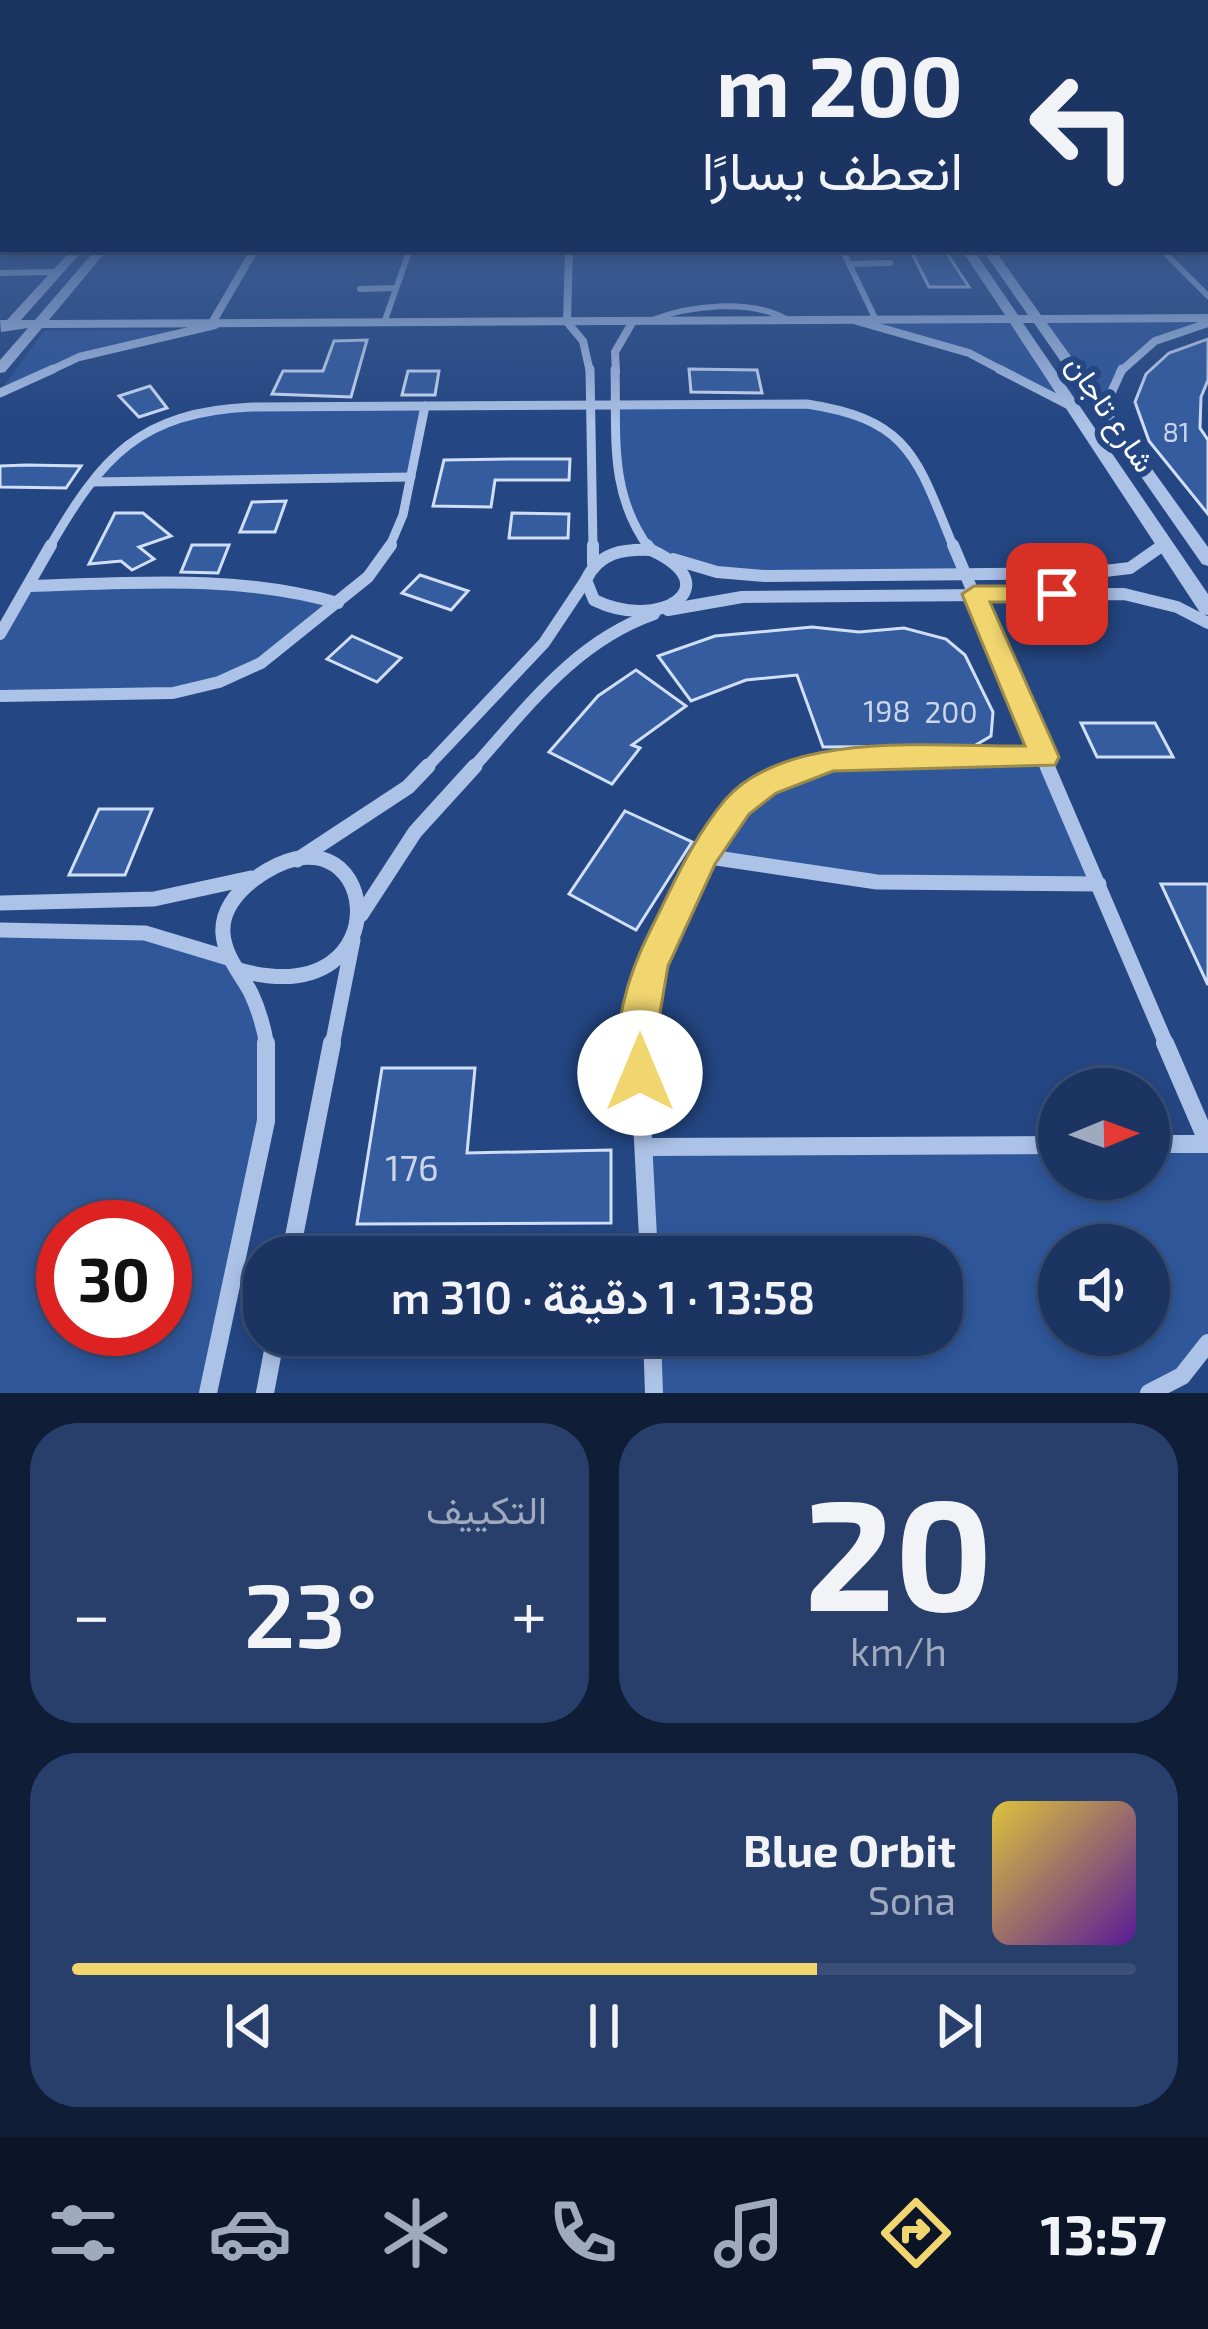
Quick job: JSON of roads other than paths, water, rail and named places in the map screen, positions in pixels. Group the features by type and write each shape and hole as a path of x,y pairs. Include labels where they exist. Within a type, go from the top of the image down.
{"street":[{"path":"3,328 35,295"},
{"path":"0,369 63,295"},
{"path":"219,323 233,295"},
{"path":"0,902 154,899 258,876 297,861 408,787 544,643 593,564 587,352 567,322 568,295"},
{"name":"شارع تاجان","path":"997,295 1208,609"},
{"name":"شارع تاجان","path":"1020,295 1208,560"},
{"path":"856,320 969,353 1072,406"},
{"path":"3,328 38,324 1208,321"},
{"path":"1103,411 1108,387 1138,350 1208,321"},
{"path":"633,322 616,352 619,490 629,520 651,550"},
{"path":"0,393 80,357 219,323"},
{"path":"0,634 119,448 140,433 194,413 237,407 807,404 862,416 886,428 916,459 1208,1143 1170,1144"},
{"path":"0,697 173,693 219,682 261,663 338,602 386,556 398,536 425,406"},
{"path":"1117,473 1146,473"},
{"path":"93,482 411,477"},
{"path":"1192,537 1208,547"},
{"path":"593,564 619,551 651,550 741,575 1110,572 1144,562 1164,544"},
{"path":"0,930 140,930 172,935 261,980 288,981 315,972 339,956 416,832 576,654 625,623 661,612 682,599 688,585 685,571 674,559"},
{"path":"586,580 594,600 637,616 742,597 1124,594 1177,607 1208,623"},
{"path":"29,586 250,583 338,602"},
{"path":"648,1236 638,1036 642,1000 663,935 703,856 739,806 766,784 832,760 1044,757"},
{"path":"703,856 877,882 1099,884"},
{"path":"294,1236 358,925 358,892 345,873 323,862 297,861"},
{"path":"208,1393 269,1111 264,1032 222,938 225,915 238,893 258,876"},
{"path":"644,1147 1038,1145"},
{"path":"1149,1393 1182,1376 1208,1343"},
{"path":"266,1393 272,1356"},
{"path":"653,1356 654,1393"}],"lane":[{"path":"384,322 394,295"},
{"path":"864,295 876,320"}]}
